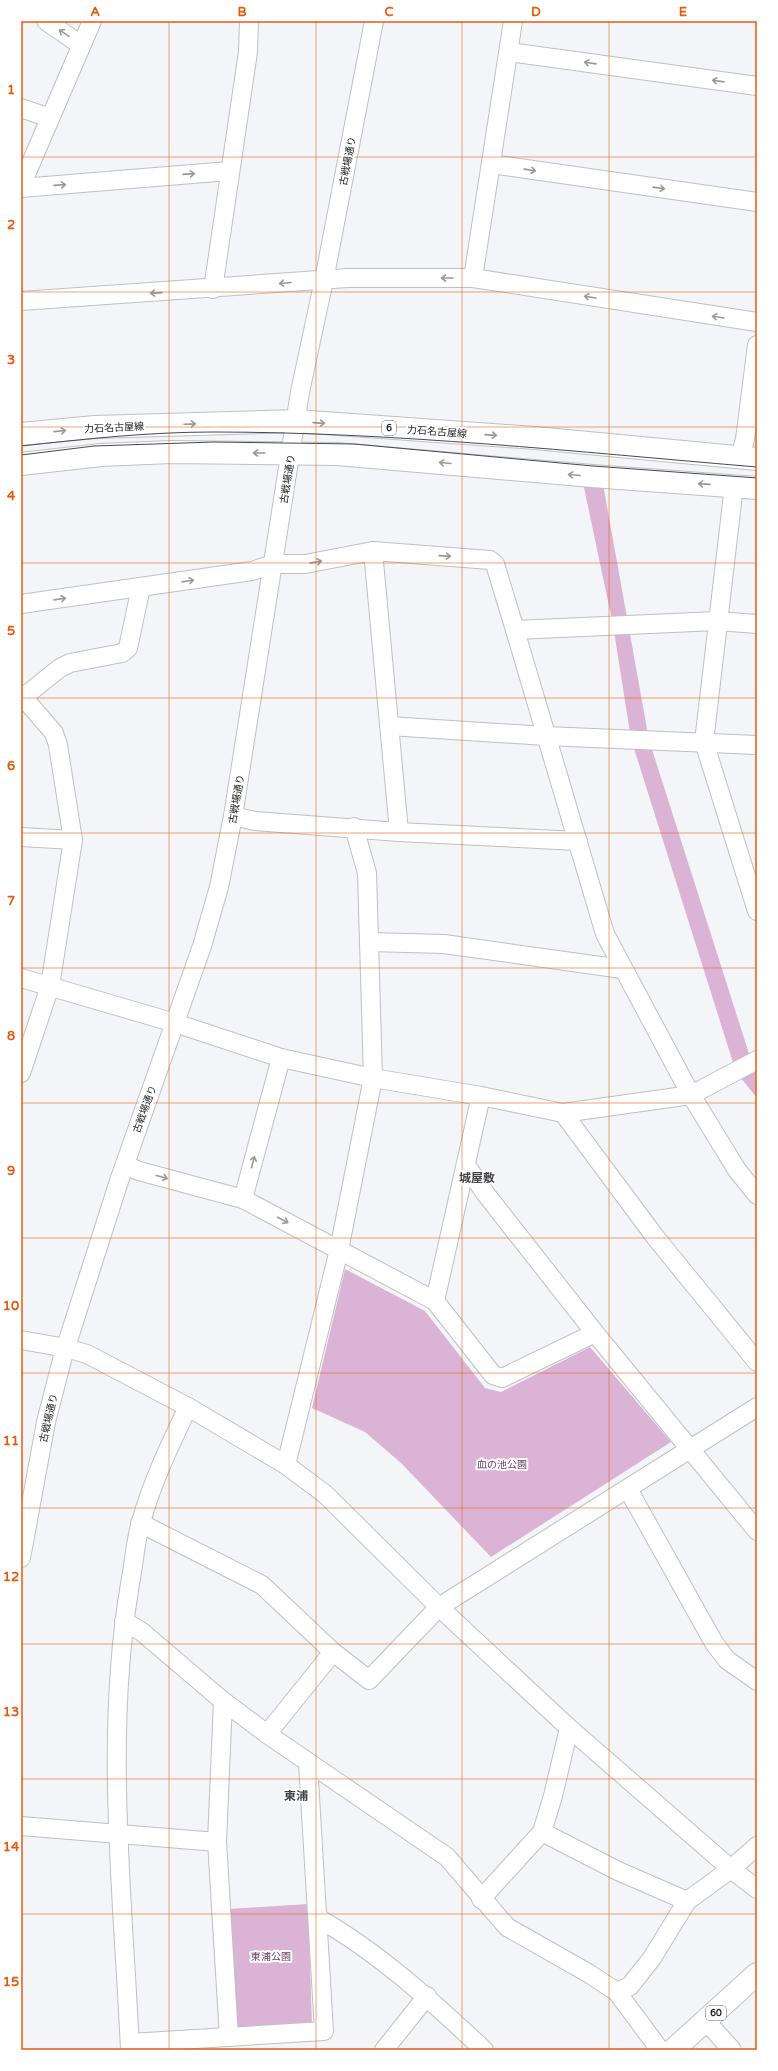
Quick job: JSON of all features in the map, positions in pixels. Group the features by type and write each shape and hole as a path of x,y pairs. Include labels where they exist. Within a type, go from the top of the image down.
{"main road":[{"name":"力石名古屋線","path":"21,434 95,427 296,421 535,438 748,458"},
{"path":"21,464 101,455 156,453 336,454 592,476 757,488"},
{"name":"60","path":"673,2050 757,1974"}],"street":[{"path":"46,21 81,44"},
{"path":"92,21 21,187 229,171"},
{"path":"213,289 229,171 248,52 249,21"},
{"name":"古戦場通り","path":"21,1558 46,1422 66,1348 125,1165 202,946 219,887 233,816 300,392 324,280 374,21"},
{"path":"473,278 513,21"},
{"path":"509,52 757,86"},
{"path":"21,108 50,118"},
{"path":"491,164 757,202"},
{"path":"21,301 213,289 347,278 473,278 757,322"},
{"path":"748,458 745,439 757,345"},
{"path":"734,486 704,742 757,911"},
{"path":"374,551 399,832"},
{"path":"21,604 252,571 273,564 305,564 374,551 490,560 495,564 605,934 622,969 639,996 691,1094 737,1170 757,1195"},
{"path":"21,1073 50,986 73,840 58,745 54,733 22,698 60,668 70,663 122,654 130,641 141,587"},
{"path":"515,630 717,621 757,624"},
{"path":"389,726 546,736 757,744"},
{"path":"233,816 255,821 354,827 399,832 578,841"},
{"path":"286,1465 339,1250 373,1078 367,873 354,827"},
{"path":"21,837 73,840"},
{"path":"370,942 444,944 622,969"},
{"path":"21,978 175,1023 281,1058 373,1078 481,1096 563,1113 691,1094 757,1060"},
{"path":"243,1199 281,1058"},
{"path":"435,1301 481,1096"},
{"path":"563,1113 656,1238 757,1362"},
{"path":"125,1165 139,1171 243,1199 435,1301 494,1375 502,1378 595,1333"},
{"path":"466,1165 490,1199 595,1333 757,1531"},
{"path":"21,1340 66,1348 87,1354 188,1407 286,1465 325,1494 439,1607 569,1728 731,1869 757,1889"},
{"path":"188,1407 160,1467 140,1523 124,1621 118,1704 117,1834 130,2047 229,2037 324,2031 308,1763"},
{"path":"140,1523 262,1585 333,1652 369,1680 439,1607 757,1407"},
{"path":"628,1489 714,1643 727,1660 757,1681"},
{"path":"124,1621 142,1632 223,1701 267,1734 447,1858 481,1899 507,1927 588,1973 617,1992 660,2050"},
{"path":"267,1734 333,1652"},
{"path":"223,1701 216,1842 229,2037"},
{"path":"481,1899 542,1832 553,1796 569,1728"},
{"path":"21,1826 216,1842"},
{"path":"542,1832 618,1871 687,1900"},
{"path":"617,1992 630,1986 652,1958 687,1900 731,1869 757,1846"},
{"path":"318,1918 339,1930 428,1996 484,2050"},
{"path":"384,2050 428,1996"},
{"path":"706,2021 732,2050"}],"green space":[{"path":"583,483 603,484 649,740 752,1063 757,1070 757,1098 736,1072 631,739 613,625"},
{"name":"血の池公園","path":"345,1269 425,1311 485,1388 501,1392 590,1347 671,1442 491,1557 401,1463 365,1432 312,1408"},
{"name":"東浦公園","path":"308,1904 312,2025 236,2030 229,1909"}],"tram line":[{"path":"21,446 93,438 165,433 281,433 417,439 757,467"},
{"path":"21,455 94,446 214,442 354,444 593,466 757,478"}],"district":[{"name":"城屋敷","path":"477,1178"},
{"name":"東浦","path":"296,1796"}]}
